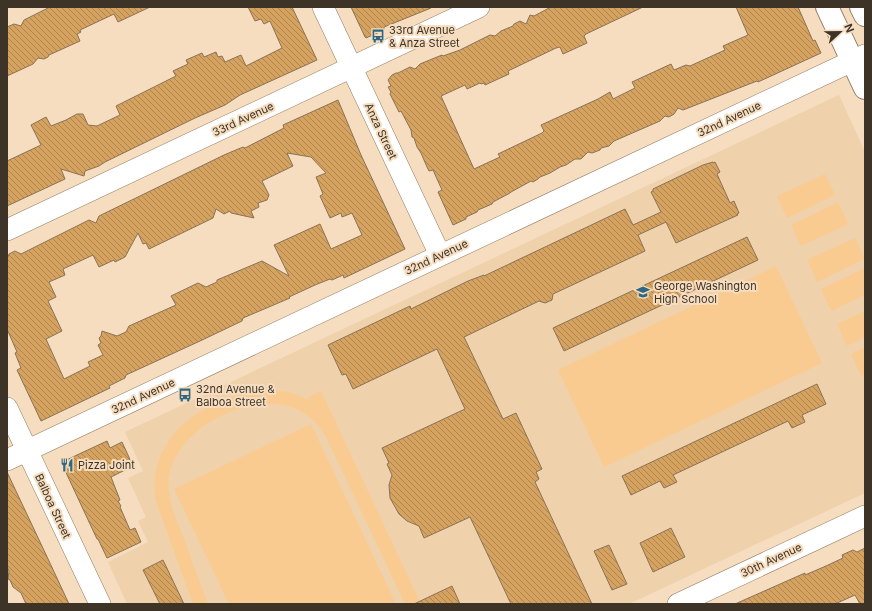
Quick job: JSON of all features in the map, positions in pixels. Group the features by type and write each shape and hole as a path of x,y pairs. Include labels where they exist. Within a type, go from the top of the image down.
{"main road":[{"path":"827,7 858,58 865,88"},
{"path":"861,7 865,15"}],"street":[{"name":"Anza Street","path":"323,7 440,256"},
{"name":"33rd Avenue","path":"7,230 479,7"},
{"name":"32nd Avenue","path":"7,460 858,58"},
{"name":"Balboa Street","path":"7,408 100,604"},
{"name":"30th Avenue","path":"678,604 865,516"}],"shaded area":[{"name":"George Washington High School","path":"839,95 865,152 865,493 629,604 127,604 108,562 148,542 138,521 146,517 128,478 143,471 125,432"},
{"path":"825,174 835,195 787,218 777,196"},
{"path":"838,202 848,224 801,246 791,225"},
{"path":"855,238 865,259 817,282 807,260"},
{"path":"776,266 822,363 604,467 558,370"},
{"path":"865,268 865,295 831,311 821,289"},
{"path":"865,311 865,337 847,346 837,324"},
{"path":"865,347 865,374 861,376 851,354"},
{"path":"271,390 290,392 308,400 308,397 321,391 421,604 405,604 321,429 312,419 295,408 270,404 251,405 214,419 184,444 174,460 168,485 171,502 208,604 193,604 155,499 154,490 158,463 165,447 175,432 188,420 203,410 236,396"},
{"path":"311,424 396,604 229,604 174,489"}],"building":[{"path":"50,7 150,7 118,22 114,14 80,30 81,32 77,34 80,41 49,55 44,59 38,58 33,64 7,76 7,27 14,24 21,26 24,20"},
{"path":"248,7 292,7 317,60 240,95 225,105 195,118 99,166 85,171 84,176 61,169 65,179 7,206 7,161 41,145 31,125 46,117 51,126 77,114 83,114 88,125 97,126 120,115 116,106 176,76 173,71 188,64 186,60 202,53 204,57 216,52 218,57 222,56 225,62 241,55 246,66 282,48 270,21 264,24 261,19 255,21"},
{"path":"351,7 431,8 384,27 384,30 366,38"},
{"path":"551,7 643,7 586,34 584,36 587,43 563,54 560,47 556,48 508,71 509,74 485,85 484,83 480,83 467,89 465,85 441,96 474,169 500,157 498,154 542,133 544,131 541,125 610,92 613,99 635,88 632,82 671,64 674,70 686,65 690,66 725,50 723,46 748,35 736,7 798,7 813,41 815,40 821,53 758,82 757,81 683,110 678,108 674,114 669,117 665,116 660,121 614,141 609,146 601,148 600,150 592,153 588,152 581,159 575,159 533,182 531,181 453,225 438,192 442,190 433,170 429,171 414,138 412,137 411,130 401,111 399,112 390,94 391,92 388,87 391,86 388,80 392,75 410,67 415,69 420,64 442,55 443,56 460,50 490,35 495,36 501,31 520,21 526,24 530,15 534,16"},
{"path":"338,100 361,155 405,249 344,278 343,275 332,280 330,279 243,318 242,321 126,375 125,378 109,386 110,388 41,421 17,370 21,368 15,353 17,352 7,329 7,259 9,254 15,251 21,254 89,220 96,223 99,216 224,155 243,147 245,148 284,128 283,125","holes":["287,153 311,157 326,173 316,177 323,194 320,196 330,218 341,213 342,217 352,213 362,235 331,249 320,224 274,245 289,276 262,261 217,280 217,282 206,287 198,283 171,296 176,305 129,326 126,332 117,336 102,331 99,338 101,343 98,345 103,355 88,362 90,366 64,379 46,339 62,331 48,301 56,297 49,282 65,275 63,269 93,255 99,267 114,260 115,262 125,257 138,233 143,244 146,243 149,249 213,218 216,209 224,214 230,211 231,213 254,218 251,211 259,207 258,203 267,200 269,195 262,181 293,166"]},
{"path":"715,162 720,172 717,174 730,203 734,201 739,213 737,214 738,215 676,243 666,222 638,235 645,251 553,294 552,300 545,303 539,301 464,337 503,419 516,413 542,469 536,472 539,479 535,482 592,604 511,604 470,517 424,538 419,526 407,521 399,514 390,498 389,485 392,475 387,464 389,463 382,448 465,409 437,349 353,389 346,374 342,375 328,345 410,306 411,309 468,281 484,276 625,209 633,225 661,212 651,192 653,189 703,165"},
{"path":"747,237 758,260 564,351 553,328"},
{"path":"817,384 826,404 802,415 805,422 792,428 788,421 673,475 677,482 664,488 660,481 631,495 622,476"},
{"path":"107,441 110,448 122,442 133,466 111,477 120,500 118,501 121,506 120,507 130,530 135,528 141,542 107,558 62,462"},
{"path":"7,472 69,604 26,604 21,593 13,587 8,579"},
{"path":"671,528 685,557 653,572 640,543"},
{"path":"609,545 627,584 612,590 594,551"},
{"path":"865,548 865,604 860,604 855,595 835,604 735,604 805,573 805,575 826,566 843,558 842,555 853,550 857,552"},
{"path":"163,560 184,604 160,604 143,570"},
{"path":"452,586 460,604 414,604"}],"place":[{"name":"33rd Avenue & Anza Street","path":"378,36"},
{"name":"George Washington High School","path":"643,292"},
{"name":"32nd Avenue & Balboa Street","path":"185,395"},
{"name":"Pizza Joint","path":"67,465"}]}
